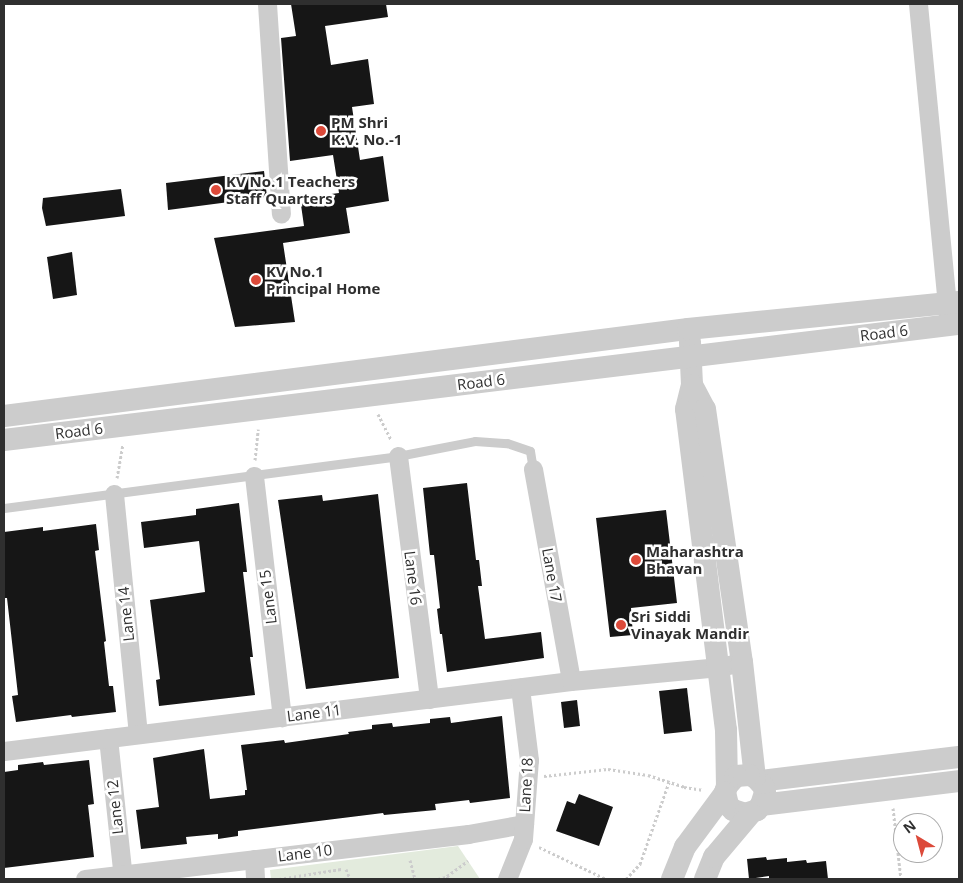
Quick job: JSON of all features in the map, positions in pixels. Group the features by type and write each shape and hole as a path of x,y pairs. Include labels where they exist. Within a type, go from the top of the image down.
{"street":[{"path":"267,4 281,214"},
{"path":"918,4 954,325"},
{"name":"Road 6","path":"4,416 688,329 953,303"},
{"name":"Road 6","path":"4,440 954,325"},
{"path":"688,329 692,386 686,409 726,730 726,799 733,810 738,813 891,789 959,781"},
{"path":"692,386 705,409 758,779 765,793 756,809 714,857 705,879"},
{"name":"Lane 16","path":"398,456 429,699"},
{"name":"Lane 17","path":"533,469 571,681"},
{"name":"Lane 15","path":"254,476 282,717"},
{"name":"Lane 14","path":"114,494 138,734"},
{"name":"Lane 11","path":"4,751 571,681 719,667 742,662"},
{"name":"Lane 18","path":"506,879 523,832 528,778 529,760 520,688"},
{"name":"Lane 12","path":"108,738 123,877"},
{"path":"672,879 685,847 736,776 749,774 758,779 959,757"},
{"name":"Lane 10","path":"86,879 123,877 254,859 468,834 523,832"},
{"path":"254,859 256,879"}],"lane":[{"path":"4,508 398,456 475,441 508,443 530,451 533,469"}],"path":[{"path":"370,396 398,456"},
{"path":"254,476 260,409"},
{"path":"114,494 126,425"},
{"path":"528,778 608,769 648,775 684,787 726,790"},
{"path":"626,879 640,864 669,782"},
{"path":"891,789 901,879"},
{"path":"523,832 606,879 620,879"},
{"path":"401,861 410,860 415,879"},
{"path":"445,878 468,861"},
{"path":"279,879 355,867"},
{"path":"346,869 350,879"},
{"path":"438,879 450,879"}],"shaded area":[{"path":"458,846 480,879 271,879 270,870"}],"building":[{"name":"PM Shri K.V. No.-1","path":"291,4 386,4 388,17 325,26 331,65 368,59 374,104 352,107 360,160 383,156 389,201 346,208 350,233 283,243 295,322 235,327 214,238 304,226 300,198 339,193 333,155 290,161 281,38 296,36"},
{"name":"KV No.1 Teachers Staff Quarters","path":"264,171 267,197 168,210 166,183"},
{"path":"121,189 125,216 46,226 42,208 43,198"},
{"path":"72,252 77,295 53,299 47,257"},
{"path":"467,483 476,560 479,560 482,586 478,586 485,639 541,632 544,658 447,672 437,609 440,608 434,555 430,555 423,488"},
{"path":"378,494 399,678 306,689 278,500 322,495 323,501"},
{"path":"239,503 247,572 243,572 253,657 250,657 255,695 159,706 156,680 160,679 150,600 205,592 199,541 144,548 141,522 196,515 196,509"},
{"name":"Maharashtra Bhavan","path":"666,510 677,603 631,608 633,635 610,637 596,518"},
{"path":"96,524 99,550 95,551 106,641 104,642 109,686 113,686 116,712 16,722 12,696 18,695 7,598 4,598 4,532 43,527 43,531"},
{"path":"687,688 692,731 664,734 659,691"},
{"path":"577,700 580,726 564,728 561,702"},
{"path":"502,716 510,798 470,803 469,800 435,804 436,810 384,815 383,813 238,831 238,836 218,839 218,834 186,837 187,844 141,849 136,810 159,807 153,758 204,749 210,799 245,795 245,790 247,790 241,745 284,740 285,743 349,734 348,732 372,729 372,725 392,723 393,727 430,723 430,719 450,717 451,723"},
{"path":"89,760 94,804 88,805 94,857 4,868 4,772 18,770 18,765 43,762 44,765"},
{"path":"579,794 613,807 599,846 556,831 567,801 575,804"},
{"path":"766,857 767,860 787,858 787,862 806,860 807,863 826,861 828,879 769,879 769,876 749,879 747,859"}],"place":[{"name":"PM Shri K.V. No.-1","path":"321,131"},
{"name":"KV No.1 Teachers Staff Quarters","path":"216,190"},
{"name":"KV No.1 Principal Home","path":"256,280"},
{"name":"Maharashtra Bhavan","path":"636,560"},
{"name":"Sri Siddi Vinayak Mandir","path":"621,625"}]}
